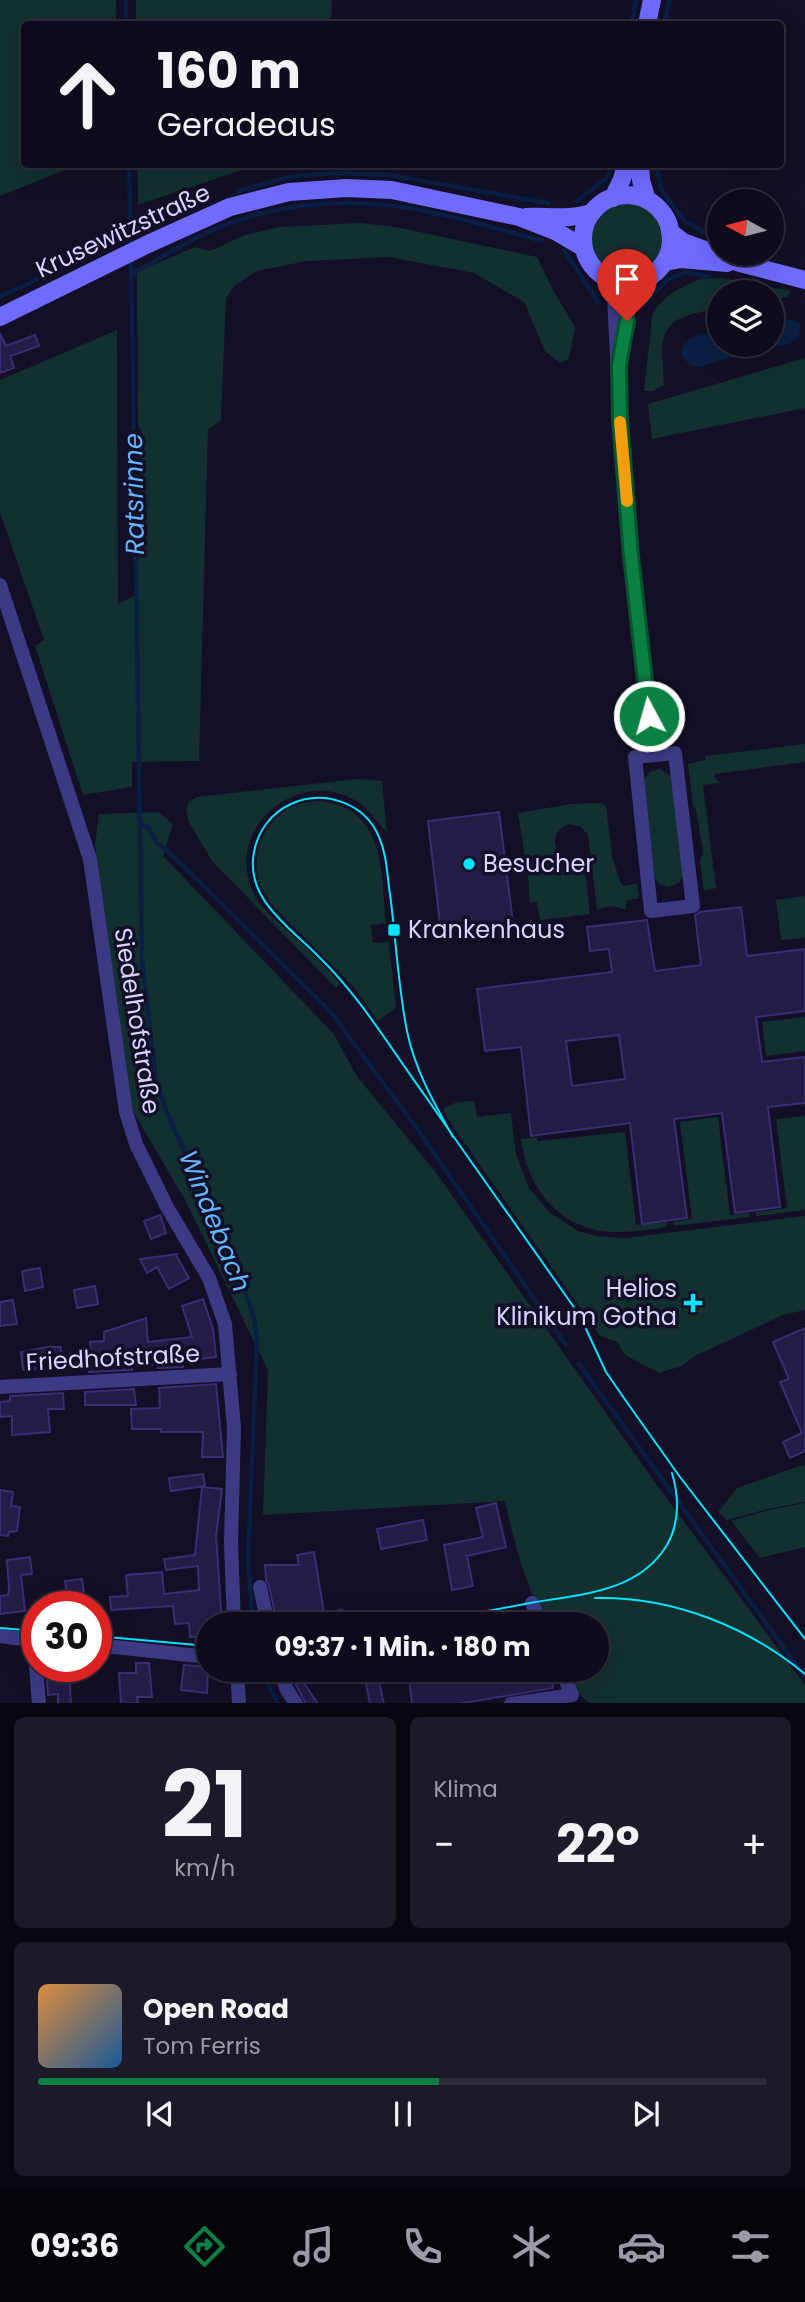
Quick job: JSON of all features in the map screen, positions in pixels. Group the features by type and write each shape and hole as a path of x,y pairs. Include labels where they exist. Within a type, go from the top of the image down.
{"main road":[{"path":"648,21 652,0"},
{"path":"613,198 625,168"},
{"path":"640,168 647,200"},
{"name":"Krusewitzstraße","path":"0,317 118,258 230,207 289,192 346,188 392,190 519,217"},
{"path":"519,217 581,216 591,213 613,198 627,196 647,200 658,208 667,221 670,248 665,262 649,277 639,281 625,283 608,279 592,266 584,248 584,230 591,213"},
{"path":"519,217 557,232 584,248"},
{"path":"670,232 683,243 707,250"},
{"path":"665,262 681,259 707,261"},
{"path":"751,266 805,280"}],"street":[{"path":"608,279 614,296 630,542 653,755"},
{"path":"619,365 631,297 639,281"},
{"name":"Siedelhofstraße","path":"0,585 90,859 126,1112 136,1144 167,1207 209,1278 225,1324 234,1447 231,1543 234,1612"},
{"path":"675,753 693,906 651,911 635,757 653,755 675,753"},
{"name":"Friedhofstraße","path":"0,1387 230,1374"},
{"path":"260,1587 265,1612"},
{"path":"532,1603 536,1612"},
{"path":"0,1636 21,1639"},
{"path":"112,1647 196,1656"},
{"path":"38,1682 39,1703"},
{"path":"238,1682 239,1703"},
{"path":"284,1682 296,1703"},
{"path":"511,1703 572,1695 566,1682"}],"green space":[{"path":"0,0 116,0 116,21 21,21 21,168 70,168 0,196"},
{"path":"136,0 332,0 331,21 136,21"},
{"path":"138,168 247,168 138,205"},
{"path":"627,202 642,205 654,213 662,225 665,240 662,255 654,267 642,275 627,278 612,275 600,267 592,255 589,240 592,225 600,213 612,205"},
{"path":"360,223 396,227 537,257 575,327 569,359 560,363 545,351 524,302 474,273 389,257 307,261 257,271 235,285 226,298 221,420 208,430 199,761 132,762 132,787 83,795 35,646 44,640 0,512 0,380 117,330 118,604 137,594 137,439 145,438 138,425 137,272 195,247 210,251 245,235 279,227"},
{"path":"703,278 733,280 707,280 707,310 674,322 668,329 662,350 664,385 653,391 644,391 652,316 667,297"},
{"path":"784,290 791,291 784,297"},
{"path":"805,358 805,408 652,439 648,404"},
{"path":"805,744 805,762 715,774 714,777 720,783 703,785 716,888 704,891 700,861 703,852 688,764 705,760 705,756"},
{"path":"660,769 672,777 684,873 679,883 669,887 659,884 654,875 644,779 650,772"},
{"path":"357,779 382,781 387,833 358,802 335,792 313,791 291,797 272,810 257,827 248,848 247,871 255,896 268,913 325,966 340,984 336,988 212,861 189,822 186,810 189,802 197,797"},
{"path":"321,801 342,806 358,816 369,830 376,846 386,923 371,925 373,943 389,942 396,1008 378,1021 354,987 275,908 258,878 258,852 272,823 299,804"},
{"path":"601,803 606,806 612,856 621,884 626,886 637,883 639,898 626,901 626,910 614,906 597,909 588,835 581,827 569,824 557,834 556,847 561,857 573,860 580,858 584,862 590,914 540,920 537,902 530,903 518,813 571,804"},
{"path":"158,812 173,824 163,856 333,1033 356,1075 437,1174 654,1481 805,1685 805,1703 590,1703 575,1691 571,1682 609,1682 609,1612 540,1612 521,1564 505,1501 263,1515 268,1370 185,1200 133,1111 95,846 99,814"},
{"path":"805,896 805,938 781,940 776,900"},
{"path":"805,1017 805,1051 766,1056 762,1022"},
{"path":"474,1101 477,1117 511,1113 516,1154 529,1188 550,1213 578,1231 596,1236 626,1238 805,1216 805,1310 783,1315 695,1356 682,1366 659,1373 625,1355 617,1342 600,1336 443,1109 457,1102"},
{"path":"805,1116 805,1210 756,1216 756,1212 787,1208 776,1119"},
{"path":"718,1117 730,1215 749,1213 750,1217 674,1226 673,1222 692,1219 680,1122"},
{"path":"625,1132 636,1225 667,1222 667,1227 624,1232 598,1230 580,1225 565,1216 551,1205 540,1191 531,1175 521,1139 537,1137 538,1141"},
{"path":"805,1464 805,1502 727,1520 718,1512 737,1488"},
{"path":"805,1503 805,1547 760,1558 731,1521 769,1510"}],"water":[{"path":"784,320 793,320 800,324 799,338 784,345"},
{"path":"707,334 707,357 733,357 699,367 689,363 683,356 683,348 690,339"}],"building":[{"path":"0,333 6,346 35,335 39,346 10,356 14,368 0,373"},
{"name":"Besucher","path":"499,812 513,923 441,932 428,821"},
{"path":"741,907 747,956 805,949 805,1011 756,1017 762,1062 805,1057 805,1103 768,1107 780,1207 735,1213 722,1113 674,1119 687,1218 642,1224 630,1123 531,1136 521,1047 485,1051 477,989 612,972 609,949 590,951 587,927 647,920 655,971 701,965 695,915","holes":["619,1035 625,1079 572,1086 566,1041"]},
{"path":"160,1215 166,1233 151,1239 144,1221"},
{"path":"178,1254 176,1255 189,1278 169,1289 157,1267 147,1273 140,1259"},
{"path":"40,1268 43,1287 25,1291 22,1271"},
{"path":"95,1286 98,1304 77,1308 74,1290"},
{"path":"203,1299 213,1329 216,1357 182,1361 183,1367 158,1368 158,1364 132,1366 132,1370 89,1372 89,1367 84,1367 84,1352 91,1352 90,1342 104,1341 104,1332 146,1318 148,1342 192,1337 182,1306"},
{"path":"13,1300 17,1324 0,1326 0,1302"},
{"path":"805,1328 805,1451 790,1458 783,1442 802,1433 780,1382 789,1379 773,1342"},
{"path":"61,1347 62,1368 23,1370 21,1352"},
{"path":"216,1384 223,1457 202,1457 203,1432 132,1429 131,1409 160,1408 159,1388"},
{"path":"134,1389 136,1405 85,1405 85,1392"},
{"path":"63,1393 64,1409 48,1409 50,1432 12,1435 12,1416 0,1417 0,1402 10,1401 10,1396"},
{"path":"203,1474 205,1486 171,1491 169,1478"},
{"path":"202,1487 222,1489 216,1536 221,1612 196,1612 196,1637 190,1637 189,1623 175,1624 173,1606 112,1610 112,1597 128,1596 126,1575 162,1572 164,1594 199,1590 198,1566 166,1570 164,1559 195,1555"},
{"path":"0,1490 13,1492 11,1506 20,1507 17,1531 9,1532 8,1536 0,1535"},
{"path":"496,1503 506,1547 467,1556 473,1586 452,1590 444,1545 483,1537 476,1508"},
{"path":"423,1520 427,1540 381,1549 377,1529"},
{"path":"314,1552 324,1612 275,1612 265,1565 299,1565 297,1555"},
{"path":"30,1557 32,1574 21,1575 21,1611 0,1614 0,1596 8,1595 9,1589 7,1560"},
{"path":"82,1579 84,1591 67,1591 65,1581"},
{"path":"136,1663 149,1663 152,1697 137,1697 138,1703 121,1703 119,1673 136,1673"},
{"path":"184,1665 196,1666 196,1682 207,1682 207,1693 181,1690"},
{"path":"47,1682 70,1682 71,1703 58,1703 58,1694 48,1695"},
{"path":"295,1682 303,1682 317,1703 305,1703"},
{"path":"379,1682 384,1703 370,1703 366,1684"},
{"path":"409,1682 552,1682 553,1688 463,1703 412,1703"}],"waterway":[{"name":"Ratsrinne","path":"126,0 126,21"},
{"path":"632,21 636,0"},
{"path":"666,21 669,0"},
{"name":"Ratsrinne","path":"129,168 131,248"},
{"path":"577,201 607,178 610,168"},
{"path":"657,168 661,189 685,222 707,233"},
{"path":"238,191 289,177 334,173 389,175 548,203"},
{"path":"131,222 183,210 209,200"},
{"path":"131,275 220,227 266,212 315,204 390,205 462,219 543,241"},
{"path":"0,297 61,268 103,237 131,228"},
{"path":"564,250 598,302"},
{"name":"Windebach","path":"131,256 142,960 156,1082 168,1115 238,1269 254,1319 257,1337 248,1561 252,1612"},
{"path":"642,307 667,280 686,272 709,277"},
{"path":"140,823 149,828 156,842 330,1011 418,1130 566,1345"},
{"path":"579,1364 805,1677"},
{"name":"Windebach","path":"268,1682 278,1703"}],"tram line":[{"path":"453,1137 446,1124 439,1112 426,1086 410,1045 401,997 384,851 379,837 364,815 342,802 317,798 291,804 272,818 262,830 256,844 253,868 262,897 282,922 333,971 374,1023 443,1122 461,1147 580,1316 606,1372 626,1401 680,1477 805,1639"},
{"path":"483,1612 606,1589 640,1573 655,1561 667,1545 674,1527 677,1500 672,1473"},
{"path":"595,1598 652,1602 707,1617 758,1642 805,1674"},
{"path":"0,1628 21,1630"},
{"path":"112,1637 196,1645"}],"slow traffic":[{"path":"620,422 627,501"}],"place":[{"name":"Besucher","path":"469,864"},
{"name":"Krankenhaus","path":"394,930"},
{"name":"Helios Klinikum Gotha","path":"693,1303"}],"route":[{"path":"627,321 619,365 620,419 631,556 649,716"}]}
